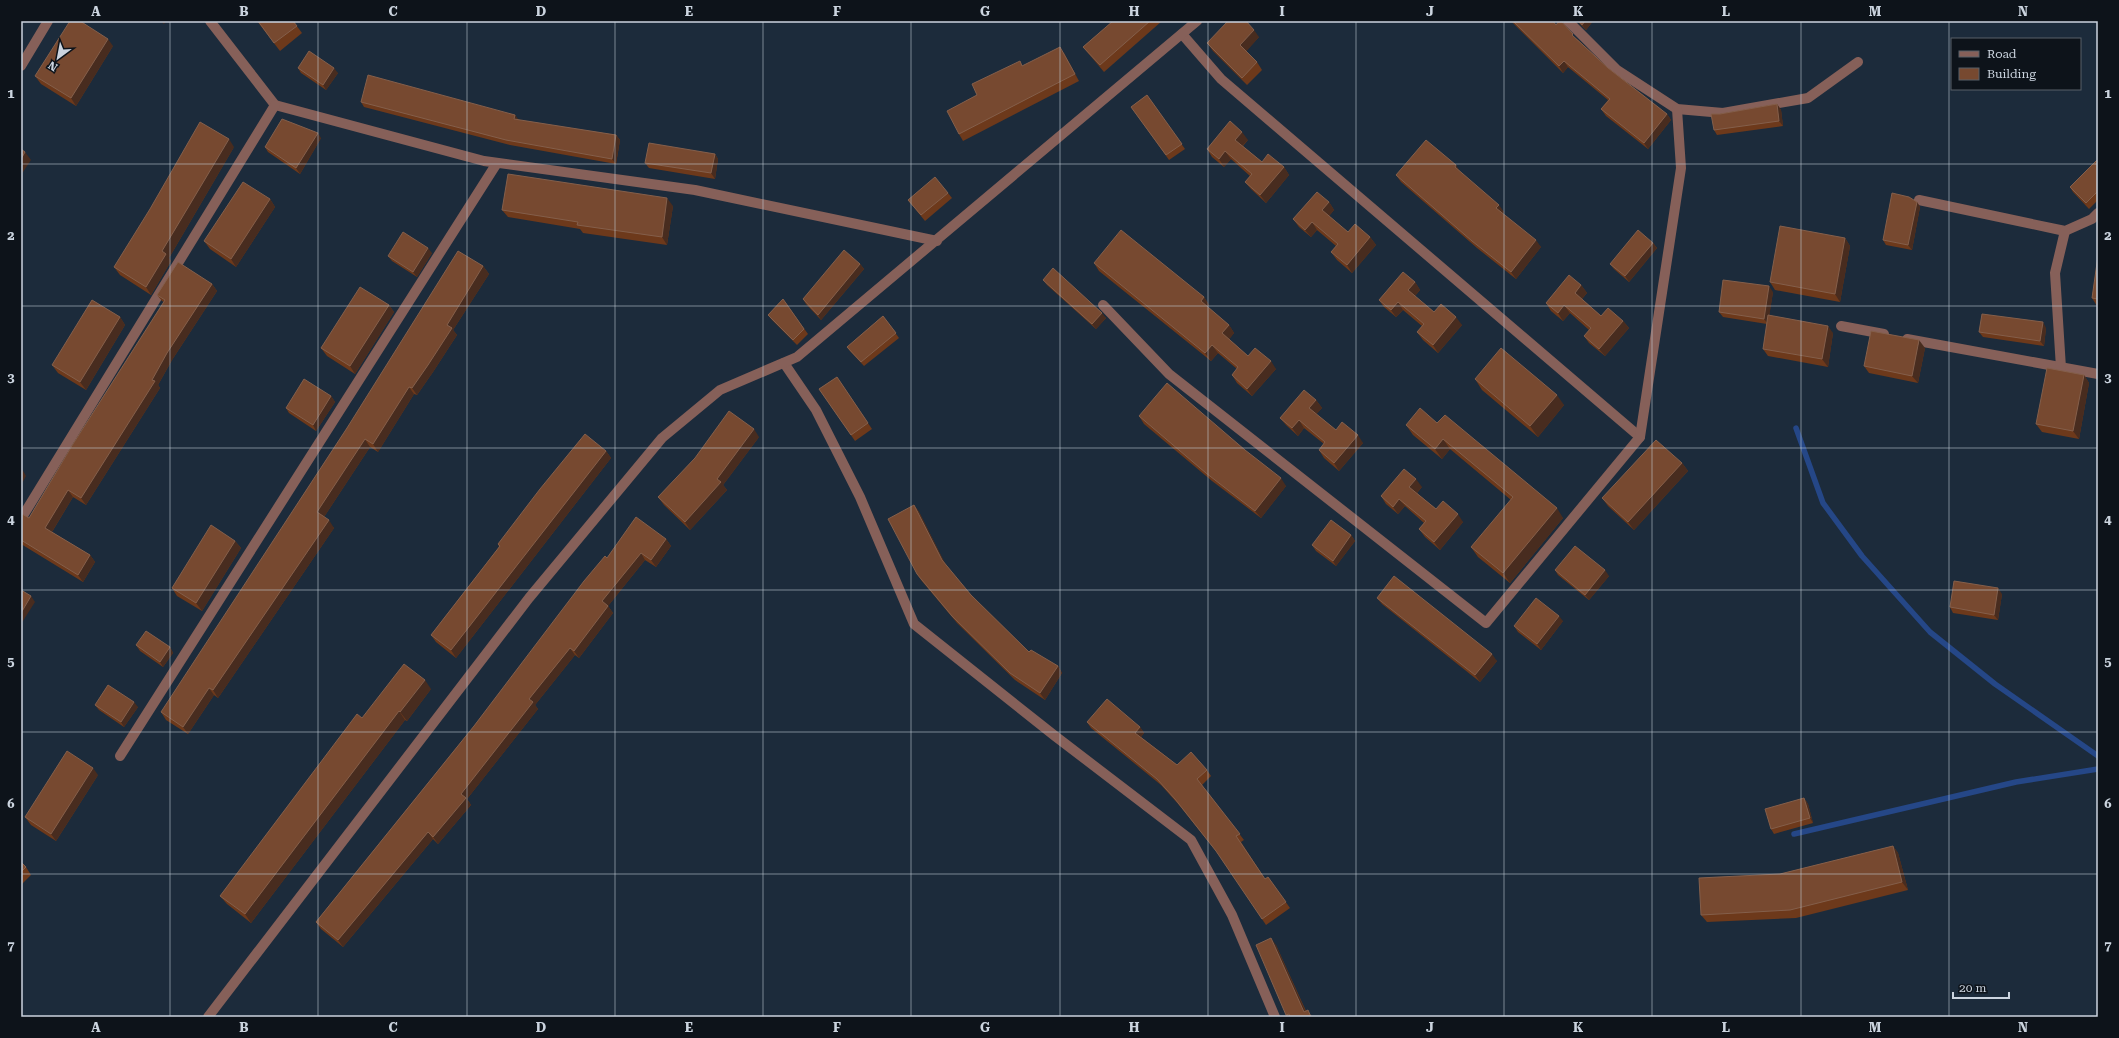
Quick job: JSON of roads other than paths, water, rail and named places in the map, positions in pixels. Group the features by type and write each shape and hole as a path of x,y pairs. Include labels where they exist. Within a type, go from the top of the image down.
{"street":[{"path":"21,66 48,21"},
{"path":"210,21 275,105 497,163 695,190 937,241"},
{"path":"208,1017 530,598 662,438 720,390 797,357 937,241 1197,21"},
{"path":"1568,21 1617,70 1677,109 1723,113 1808,98 1858,62"},
{"path":"1182,34 1221,80 1640,437"},
{"path":"21,519 275,105"},
{"path":"1102,305 1169,374 1486,623 1640,437 1681,168 1677,109"},
{"path":"120,756 497,163"},
{"path":"1919,200 2064,231 2092,219 2098,213"},
{"path":"2061,368 2055,274 2064,231"},
{"path":"1841,326 2098,374"},
{"path":"784,363 816,410 860,497 914,624 1055,736 1190,840 1232,916 1275,1017"}],"waterway":[{"path":"1796,428 1823,503 1862,556 1930,632 1995,684 2098,756"},
{"path":"1794,834 2016,782 2098,769"}]}
